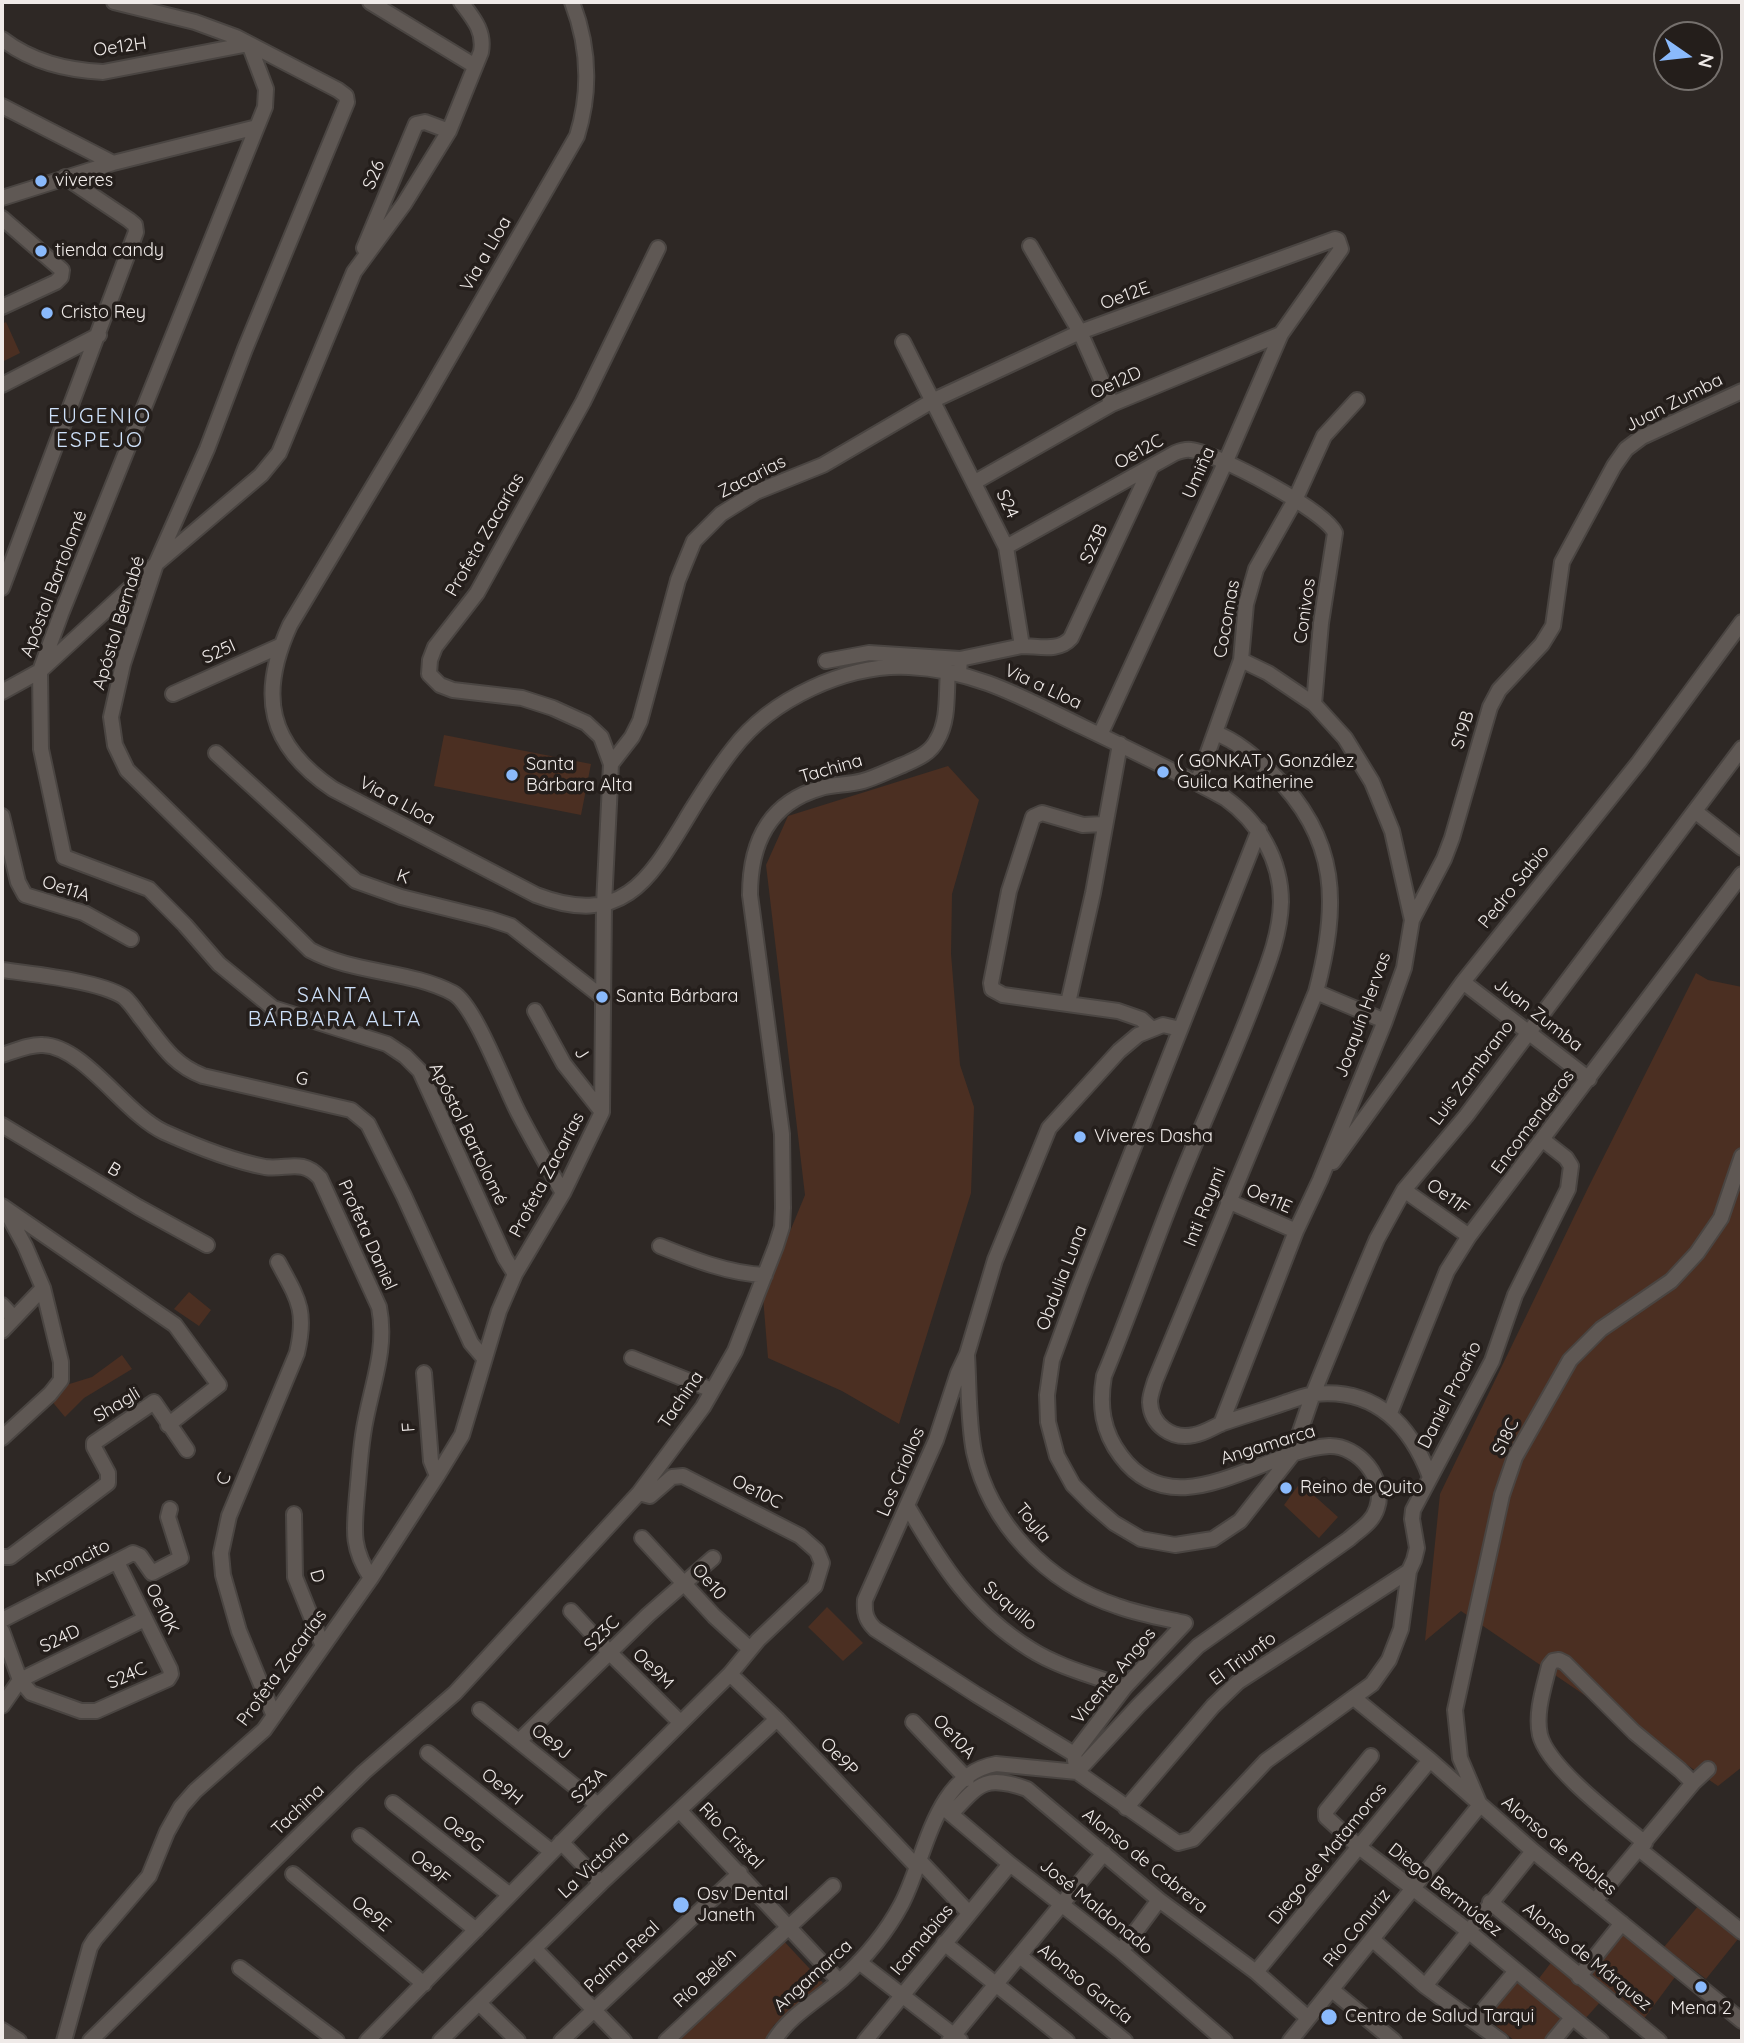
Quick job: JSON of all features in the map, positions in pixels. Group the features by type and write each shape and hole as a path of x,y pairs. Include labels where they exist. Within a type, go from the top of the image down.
{"street":[{"path":"114,2 195,22 249,44"},
{"path":"370,2 475,66"},
{"path":"2,692 40,671 156,564 261,475 279,453 354,272 404,204 449,131 483,42 481,29 461,2"},
{"name":"Via a Lloa","path":"572,2 581,33 587,71 584,106 577,136 280,646 272,678 273,714 293,756 311,774 333,789 536,895 572,905 604,904 626,896 652,873 733,748 784,702 827,683 875,669 956,668 1009,690 1197,783"},
{"name":"Oe12H","path":"2,40 23,54 43,62 83,71 103,72 249,44"},
{"name":"Apóstol Bernabé","path":"249,44 346,96 347,102 245,349 207,449 156,564 123,664 111,717 115,745 127,770 310,950 328,960 418,981 455,994 477,1023 517,1112 563,1194"},
{"name":"Apóstol Bartolomé","path":"249,44 266,89 265,107 40,671 41,749 64,857 149,889 219,964 273,1008 387,1044 405,1056 420,1071 505,1258 515,1273"},
{"path":"2,106 113,163"},
{"name":"S26","path":"354,272 416,124 425,122 449,131"},
{"path":"2,198 113,163 257,127"},
{"path":"2,588 136,232 135,225 65,177"},
{"path":"2,218 62,270 61,277 56,282 2,307"},
{"name":"Oe12E","path":"934,400 1080,332 1335,239"},
{"name":"Umiña","path":"1100,735 1226,461 1281,334 1341,249 1340,242 1335,239"},
{"path":"1030,246 1080,332 1112,404"},
{"name":"Profeta Zacarías","path":"64,2041 86,1956 95,1939 149,1876 167,1832 181,1807 195,1791 251,1744 274,1716 322,1644 371,1578 462,1434 483,1357 515,1273 563,1194 602,1112 601,997 611,764 601,737 586,723 553,708 522,698 453,691 440,685 429,674 430,660 435,648 477,593 570,426 658,248"},
{"name":"Oe12D","path":"975,482 1112,404 1281,334"},
{"path":"2,385 99,335"},
{"name":"S24","path":"903,341 1006,547 1022,646"},
{"name":"Juan Zumba","path":"1562,562 1626,449 1642,437 1742,391"},
{"name":"Zacarias","path":"611,764 632,737 640,721 678,580 694,541 721,514 756,492 823,465 934,400"},
{"name":"Cocomas","path":"1197,783 1241,660 1250,586 1256,569 1295,500 1324,436 1357,400"},
{"name":"Oe12C","path":"1006,547 1183,450 1193,450 1226,461 1295,500 1332,525"},
{"name":"S23B","path":"1022,646 1055,647 1065,645 1071,638 1151,467"},
{"name":"Conivos","path":"1314,704 1321,622 1335,546 1332,525"},
{"name":"S19B","path":"1412,920 1448,849 1490,707 1499,691 1542,644 1553,626 1562,562"},
{"name":"Pedro Sabio","path":"1320,1180 1463,982 1639,762 1742,622"},
{"name":"S25I","path":"173,694 280,646"},
{"path":"826,661 869,653 956,668 1022,646"},
{"name":"Joaquín Hervas","path":"1221,1424 1296,1231 1320,1180 1385,1021 1404,968 1412,920 1392,831 1372,782 1345,738 1314,704 1268,673 1241,660"},
{"name":"Tachina","path":"90,2041 364,1772 455,1693 639,1493 712,1390 735,1351 782,1227 782,1135 750,895 750,874 755,850 766,826 783,805 820,788 863,781 922,757 936,743 945,722 956,668"},
{"name":"Inti Raymi","path":"1215,733 1246,750 1289,790 1306,814 1322,848 1331,890 1326,952 1316,992 1228,1201 1150,1399 1152,1415 1160,1427 1173,1435 1191,1436 1313,1394 1359,1397 1390,1413 1408,1433 1421,1453 1430,1477"},
{"path":"1068,1003 1093,893 1121,744"},
{"name":"Luis Zambrano","path":"1292,1455 1313,1394 1377,1239 1404,1190 1466,1116 1742,748"},
{"name":"K","path":"216,753 356,881 401,897 511,926 601,997"},
{"name":"Angamarca","path":"774,2041 814,2000 839,1982 859,1962 893,1920 919,1865 935,1818 946,1810 967,1779 996,1764 1077,1772 1198,1647 1349,1539 1374,1516 1379,1500 1374,1475 1358,1456 1344,1448 1333,1446 1292,1455 1206,1485 1181,1487 1166,1485 1136,1471 1112,1444 1103,1421 1101,1406 1104,1376 1179,1181 1228,1070 1276,941 1281,900 1279,880 1273,859 1259,831 1238,807 1197,783"},
{"path":"1696,812 1742,848"},
{"path":"1104,824 1083,825 1042,813 1033,817 1009,891 991,977 992,989 1003,995 1131,1014 1151,1028 1163,1024 1180,1029"},
{"name":"Oe11A","path":"2,816 18,882 25,895 84,914 131,939"},
{"name":"Obdulia Luna","path":"1259,831 1052,1360 1046,1395 1048,1422 1057,1456 1073,1485 1114,1523 1141,1539 1175,1545 1213,1539 1240,1521 1292,1455"},
{"name":"Encomenderos","path":"1390,1413 1447,1271 1469,1236 1742,874"},
{"name":"G","path":"2,970 68,980 110,991 125,998 174,1060 186,1070 351,1110 361,1116 368,1124 404,1196 471,1343 483,1357"},
{"name":"Juan Zumba","path":"1463,982 1589,1079"},
{"path":"1316,992 1385,1021"},
{"name":"J","path":"535,1011 564,1064 602,1112"},
{"name":"Los Criollos","path":"1074,1754 976,1695 875,1629 867,1621 865,1600 936,1440 967,1354 995,1260 1049,1128 1119,1051 1151,1028"},
{"name":"Profeta Daniel","path":"2,1055 43,1045 57,1048 92,1071 148,1125 192,1145 265,1167 302,1167 313,1170 320,1178 379,1307 383,1328 381,1351 363,1435 354,1541 360,1562 371,1578"},
{"name":"B","path":"2,1125 207,1245"},
{"name":"Daniel Proaño","path":"1126,1808 1178,1843 1193,1839 1266,1761 1372,1684 1389,1660 1401,1629 1409,1571 1417,1548 1413,1510 1492,1362 1515,1295 1568,1189 1571,1166 1566,1158 1543,1140"},
{"name":"S18C","path":"1480,1805 1460,1758 1455,1710 1502,1495 1515,1457 1570,1360 1601,1329 1671,1281 1697,1253 1721,1218 1742,1156"},
{"name":"Oe11F","path":"1404,1190 1469,1236"},
{"name":"Oe11E","path":"1228,1201 1296,1231"},
{"path":"2,1207 43,1288 61,1362 61,1380 50,1394 2,1438"},
{"path":"2,1207 175,1325 219,1385 168,1425"},
{"path":"660,1246 721,1267 751,1275 765,1275"},
{"name":"C","path":"274,1716 239,1631 223,1574 221,1553 229,1516 297,1353 303,1329 300,1304 278,1262"},
{"path":"2,1331 43,1288"},
{"path":"2,1305 14,1318"},
{"name":"Toyla","path":"967,1354 974,1450 981,1475 992,1501 1027,1549 1052,1572 1082,1591 1116,1606 1185,1623"},
{"path":"632,1358 712,1390"},
{"name":"F","path":"425,1373 431,1461 437,1476"},
{"name":"Shagli","path":"2,1557 10,1557 108,1483 108,1473 94,1447 95,1441 154,1402 187,1450"},
{"name":"Oe10C","path":"639,1493 650,1496 676,1475 682,1476 800,1536 817,1551"},
{"name":"Suquillo","path":"908,1507 940,1561 960,1588 1007,1633 1032,1650 1081,1672 1125,1687"},
{"name":"Anconcito","path":"2,1620 137,1553 152,1573 181,1558 169,1517 170,1509"},
{"name":"D","path":"294,1514 295,1577 322,1644"},
{"name":"Oe10","path":"642,1538 714,1616 750,1649"},
{"name":"S23A","path":"367,2041 730,1674 750,1649 815,1586 822,1563 817,1551"},
{"name":"S23C","path":"519,1741 684,1582 713,1558"},
{"name":"Oe10K","path":"117,1562 171,1674"},
{"name":"El Triunfo","path":"1126,1808 1213,1706 1238,1682 1409,1571"},
{"name":"Oe9M","path":"571,1611 680,1722"},
{"name":"S24D","path":"2,1706 20,1680 145,1619"},
{"name":"Vicente Angos","path":"1074,1754 1125,1687 1185,1623"},
{"path":"2,1630 20,1680"},
{"path":"1693,1783 1634,1732 1565,1663 1553,1661 1549,1666 1539,1707 1540,1735 1549,1755 1642,1846 1742,1932"},
{"name":"S24C","path":"20,1680 35,1696 81,1711 96,1711 168,1679 171,1674"},
{"name":"Oe9P","path":"730,1674 970,1913"},
{"name":"Alonso de Robles","path":"1354,1698 1430,1760 1533,1851 1742,2021"},
{"name":"Oe9J","path":"480,1710 598,1805"},
{"name":"La Victoria","path":"440,2041 601,1883 777,1719"},
{"name":"Oe10A","path":"913,1722 967,1779"},
{"name":"Oe9H","path":"428,1753 601,1883"},
{"path":"1074,1754 1077,1772 1126,1808"},
{"name":"Diego Bermúdez","path":"1371,1756 1325,1814 1359,1847 1467,1930 1601,2041"},
{"name":"Diego de Matamoros","path":"1256,1972 1430,1760"},
{"path":"1595,1901 1693,1783 1708,1769"},
{"name":"Alonso de Cabrera","path":"946,1810 977,1786 1009,1783 1027,1789 1159,1900 1256,1972 1308,2018"},
{"name":"Oe9G","path":"393,1803 510,1895"},
{"name":"Río Conuriz","path":"1290,2041 1480,1805"},
{"name":"José Maldonado","path":"946,1810 1121,1951 1225,2041"},
{"name":"Río Cristal","path":"681,1811 839,1982"},
{"name":"Oe9F","path":"360,1836 476,1930"},
{"path":"1425,1986 1467,1930 1533,1851"},
{"path":"859,1962 955,2039 1104,1853"},
{"name":"Icamabias","path":"865,2041 1010,1864"},
{"name":"Palma Real","path":"561,2041 740,1873"},
{"name":"Oe9E","path":"293,1874 424,1984"},
{"name":"Río Belén","path":"666,2041 833,1886"},
{"path":"1121,1951 1159,1900"},
{"name":"Alonso de Márquez","path":"1490,1902 1659,2041"},
{"path":"1579,1977 1622,1923"},
{"path":"1373,1940 1425,1986 1501,2041"},
{"path":"944,1943 1067,2041"},
{"path":"535,1949 625,2041"},
{"name":"Alonso García","path":"1021,1957 1125,2041"},
{"path":"240,1968 337,2041"},
{"path":"1474,2021 1516,1971"},
{"path":"1332,1990 1394,2041"},
{"path":"480,2003 518,2041"},
{"path":"1553,2041 1572,2018"},
{"path":"2,2030 19,2041"}],"shaded area":[{"path":"6,322 20,353 2,362 2,324"},
{"name":"Santa Bárbara Alta","path":"444,735 591,764 581,815 434,786"},
{"path":"948,766 979,800 952,894 951,954 960,1065 974,1107 971,1193 899,1424 842,1391 768,1358 763,1297 805,1195 766,865 788,816"},
{"path":"1696,973 1708,980 1742,987 1742,1767 1718,1786 1461,1611 1425,1641 1440,1494 1588,1188"},
{"path":"189,1292 211,1310 199,1326 174,1309"},
{"path":"122,1355 132,1369 84,1398 65,1417 50,1399 63,1386 92,1377"},
{"path":"1300,1483 1338,1517 1319,1538 1284,1505"},
{"path":"827,1607 863,1643 843,1661 808,1627"},
{"path":"1699,1905 1738,1939 1706,1979 1664,1947"},
{"path":"1620,1931 1675,1977 1643,2020 1587,1977"},
{"path":"781,1938 823,1983 774,2025 765,2041 676,2041"},
{"path":"1553,1960 1602,2000 1584,2020 1537,1981"},
{"path":"1515,1980 1562,2019 1543,2041 1515,2041 1484,2016"}],"place":[{"name":"viveres","path":"41,181"},
{"name":"tienda candy","path":"41,251"},
{"name":"Cristo Rey","path":"47,313"},
{"name":"( GONKAT ) González Guilca Katherine","path":"1163,772"},
{"name":"Santa Bárbara Alta","path":"512,775"},
{"name":"Santa Bárbara","path":"602,997"},
{"name":"Víveres Dasha","path":"1080,1137"},
{"name":"Reino de Quito","path":"1286,1488"},
{"name":"Osv Dental Janeth","path":"681,1905"},
{"name":"Mena 2","path":"1701,1987"},
{"name":"Centro de Salud Tarqui","path":"1329,2017"}],"district":[{"name":"EUGENIO ESPEJO","path":"100,429"},
{"name":"SANTA BÁRBARA ALTA","path":"335,1008"}]}
